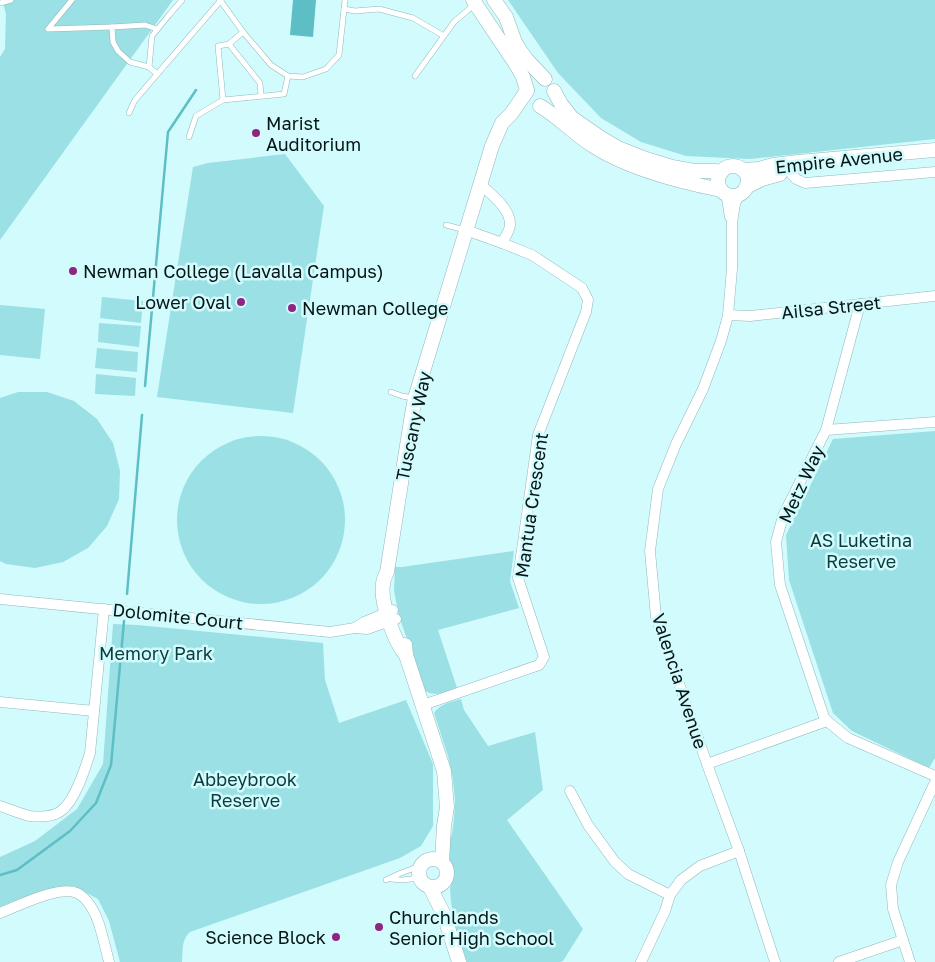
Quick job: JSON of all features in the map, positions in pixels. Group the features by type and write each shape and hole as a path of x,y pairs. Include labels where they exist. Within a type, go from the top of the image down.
{"main road":[{"path":"494,0 506,17 515,42 521,52 545,79 552,83 561,104 572,118 618,148 646,159 672,167 721,173"},
{"path":"477,1 518,66 531,102 564,123 595,148 642,169 733,191 748,181 744,170 736,166 723,170 718,182 733,191"},
{"path":"527,90 529,84 534,80 539,78 545,79"},
{"name":"Tuscany Way","path":"444,826 437,836 428,875 448,875 448,870 442,861 447,807 444,771 406,655 399,647 391,616 383,598 383,583 387,572 415,398 492,146 502,123 511,114 527,90"},
{"path":"511,114 549,103 554,96 554,91"},
{"name":"Empire Avenue","path":"744,170 759,170 798,162 935,150"},
{"name":"Empire Avenue","path":"733,191 774,174 935,159"},
{"path":"442,861 434,858 428,875 444,915 459,962"}],"street":[{"path":"790,172 796,179 805,183 935,172"},
{"path":"480,184 509,215 511,226 502,243"},
{"name":"Valencia Avenue","path":"733,191 735,204 732,223 732,268 728,314 721,341 703,389 676,444 658,489 650,551 656,617 739,851 775,962"},
{"name":"Mantua Crescent","path":"423,705 538,665 544,657 518,578 538,435 586,312 588,300 582,288 532,255 466,230"},
{"name":"Ailsa Street","path":"728,314 750,316 935,296"},
{"name":"Metz Way","path":"827,721 824,717 780,585 776,542 783,516 826,430 860,304"},
{"path":"826,430 935,422"},
{"name":"Dolomite Court","path":"0,599 330,632 356,628 367,629 391,616"},
{"path":"0,806 31,816 45,816 60,812 70,802 85,769 90,752 104,609"},
{"path":"0,702 94,711"},
{"path":"707,764 827,721 848,738 935,776"},
{"path":"910,962 893,909 890,886 898,862 935,782"},
{"path":"570,791 588,825 615,862 628,874 670,895"},
{"path":"641,962 665,911 670,895 681,880 700,866 739,851"},
{"path":"0,913 48,894 63,891 78,894 90,905 99,924 109,962"},
{"path":"839,962 903,940"}],"lane":[{"path":"0,3 11,0"},
{"path":"72,0 48,29 145,25 157,29"},
{"path":"149,66 152,36 182,0"},
{"path":"129,113 135,100 221,0 243,32 271,65 288,76 303,77 326,69 339,55 345,0"},
{"path":"415,76 454,22 477,1"},
{"path":"344,9 355,11 379,9 413,18 444,36"},
{"path":"112,27 113,42 118,52 130,62 149,66 157,74"},
{"path":"223,100 218,46 230,44 243,32"},
{"path":"230,44 260,83 261,96"},
{"path":"189,137 196,116 223,100 284,94 288,76"},
{"path":"446,225 466,230"},
{"path":"391,392 415,398"},
{"path":"401,873 428,875 402,880 388,880 401,873"}],"green space":[{"path":"2,0 173,0 0,240 0,57 5,49 6,14"},
{"path":"508,0 935,0 935,139 750,159 686,156 641,142 601,118 558,73"},
{"name":"Lower Oval","path":"285,154 324,206 293,413 157,397 193,167 208,163"},
{"path":"102,297 143,301 141,323 100,318"},
{"path":"0,305 45,309 40,359 0,355"},
{"path":"99,323 141,326 139,347 98,342"},
{"path":"97,348 138,352 137,372 95,368"},
{"path":"96,374 136,378 135,396 95,394"},
{"path":"18,392 47,392 74,401 97,419 113,443 120,471 119,499 107,526 88,548 63,562 35,568 6,564 0,561 0,398"},
{"name":"AS Luketina Reserve","path":"935,431 935,758 929,768 852,731 833,713 789,580 786,535 833,439"},
{"path":"269,436 293,442 321,460 339,488 344,504 344,536 339,552 321,580 308,590 285,601 253,604 229,598 201,580 191,567 180,544 177,512 183,488 201,460 214,450 237,439"},
{"path":"514,551 510,581 519,608 438,630 457,688 437,694 425,691 399,616 394,591 395,567"},
{"name":"Abbeybrook Reserve","path":"113,624 323,643 325,680 339,723 406,700 433,764 433,826 421,846 400,858 190,932 184,942 182,962 120,962 109,921 98,899 74,886 33,895 0,908 0,857 35,841 77,809 103,764"},
{"path":"461,699 464,710 488,746 535,732 543,790 507,820 583,929 563,961 467,962 455,928 450,889 452,868 447,854 454,819 453,780 448,756 434,713 442,705"}],"shaded area":[{"path":"293,0 316,0 313,37 290,35"}],"waterway":[{"path":"145,386 168,132 196,90"},
{"path":"127,594 142,415"},
{"path":"0,875 17,870 70,831 96,803 111,765 124,621"}],"place":[{"name":"Marist Auditorium","path":"256,133"},
{"name":"Newman College (Lavalla Campus)","path":"73,271"},
{"name":"Lower Oval","path":"241,302"},
{"name":"Newman College","path":"292,308"},
{"name":"Churchlands Senior High School","path":"379,927"},
{"name":"Science Block","path":"336,937"}],"park label":[{"name":"Memory Park","path":"156,653"}]}
